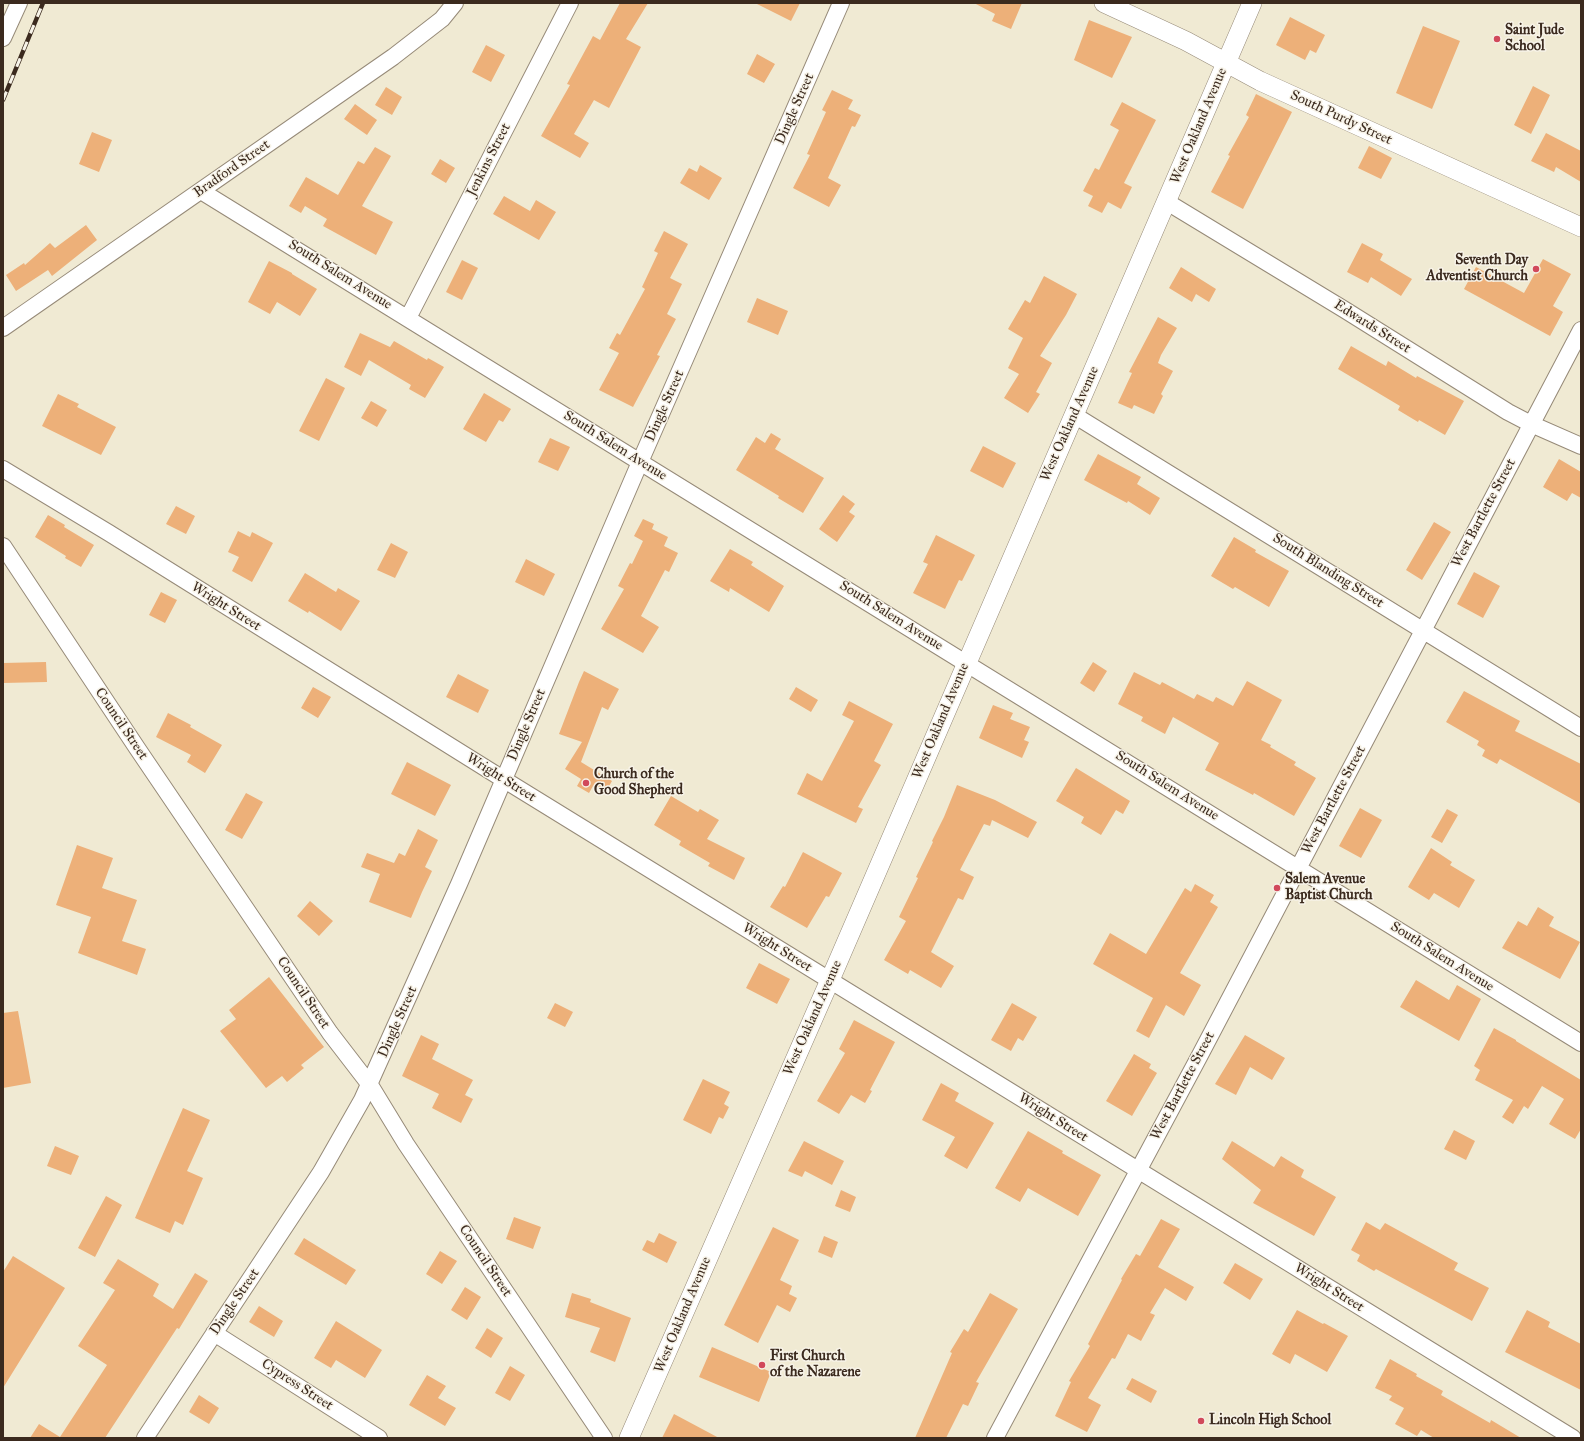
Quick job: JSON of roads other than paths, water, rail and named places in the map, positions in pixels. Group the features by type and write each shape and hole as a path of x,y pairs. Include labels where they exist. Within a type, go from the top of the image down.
{"street":[{"path":"3,38 19,3"},
{"name":"Bradford Street","path":"3,328 393,57 442,19 455,3"},
{"name":"Jenkins Street","path":"408,318 570,3"},
{"name":"Dingle Street","path":"144,1438 321,1172 354,1117 370,1085 459,884 640,462 840,3"},
{"name":"South Purdy Street","path":"1104,3 1186,41 1260,81 1581,227"},
{"name":"West Oakland Avenue","path":"629,1438 830,980 1252,3"},
{"name":"South Salem Avenue","path":"201,190 1581,1043"},
{"name":"Edwards Street","path":"1167,202 1345,310 1508,412 1581,446"},
{"name":"West Bartlette Street","path":"995,1438 1581,330"},
{"name":"South Blanding Street","path":"1074,415 1581,728"},
{"name":"Wright Street","path":"3,469 1573,1438"},
{"name":"Council Street","path":"3,546 137,748 326,1026 370,1085 406,1144 604,1438"},
{"name":"Cypress Street","path":"214,1332 379,1438"}],"railway":[{"path":"3,100 43,3"}],"place":[{"name":"Saint Jude School","path":"1497,39"},
{"name":"Seventh Day Adventist Church","path":"1536,269"},
{"name":"Church of the Good Shepherd","path":"586,783"},
{"name":"Salem Avenue Baptist Church","path":"1277,888"},
{"name":"First Church of the Nazarene","path":"762,1365"},
{"name":"Lincoln High School","path":"1201,1421"}]}
